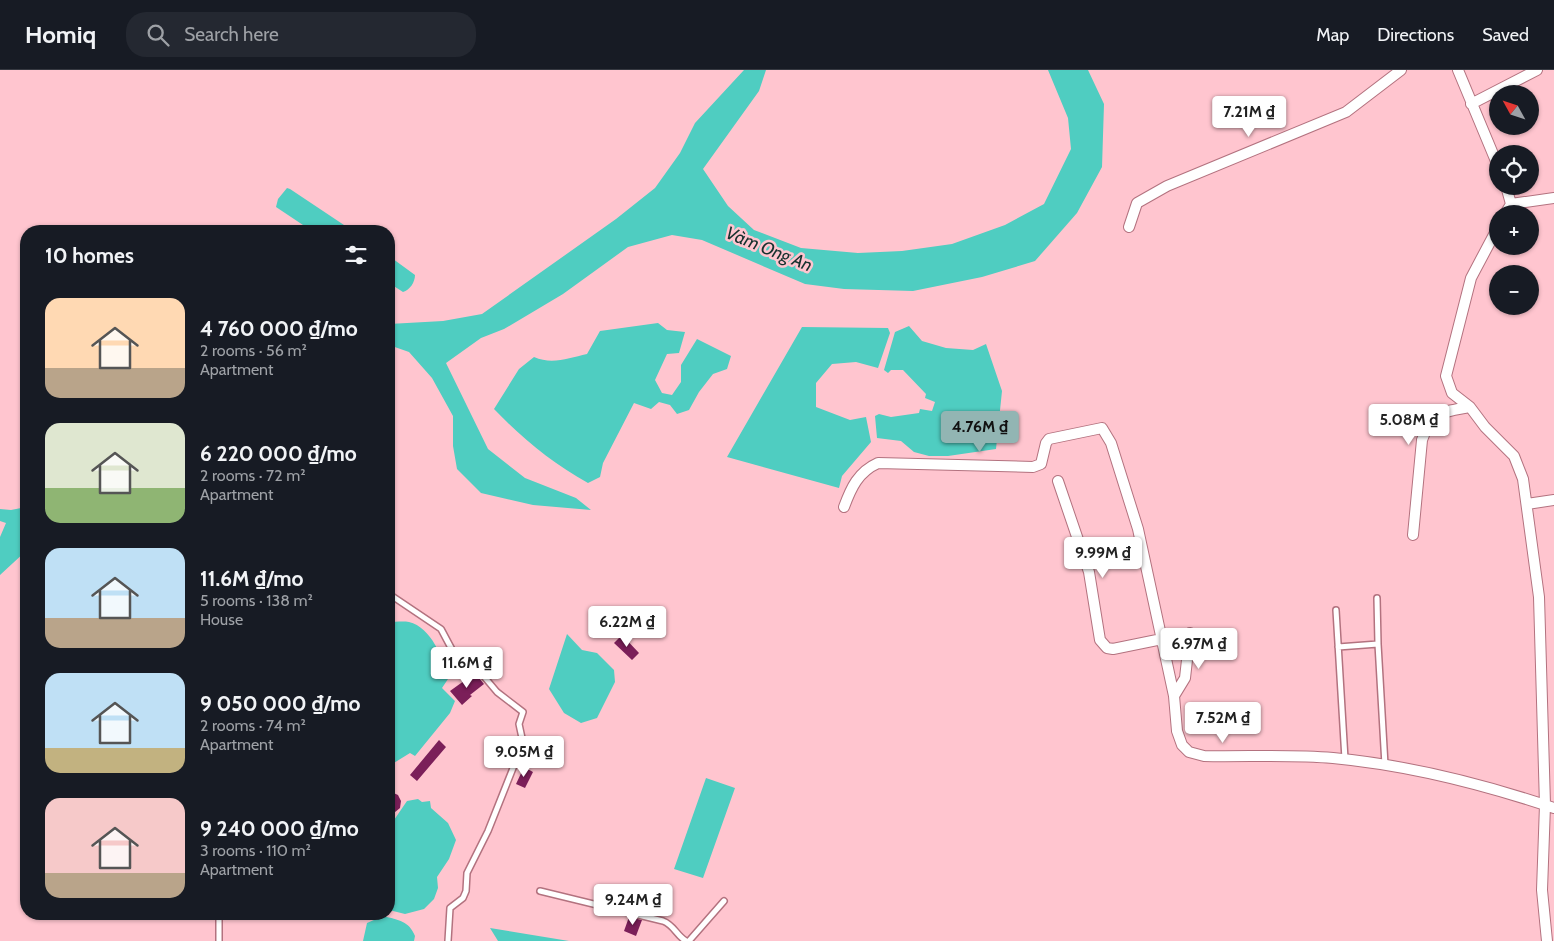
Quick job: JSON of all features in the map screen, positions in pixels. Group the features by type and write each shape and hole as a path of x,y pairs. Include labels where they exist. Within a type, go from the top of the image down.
{"street":[{"path":"1129,227 1137,203 1167,186 1346,112 1401,70"},
{"path":"1458,70 1489,145"},
{"path":"1471,104 1537,70"},
{"path":"1508,195 1511,204 1554,198"},
{"path":"1489,245 1472,278 1446,376 1452,393 1470,407 1485,427 1514,456 1523,479 1539,597 1550,806 1542,890 1547,941"},
{"path":"1414,535 1422,440 1427,425 1436,415 1470,407"},
{"path":"844,507 852,484 865,471 878,463 1033,467 1041,464 1049,438 1102,428 1111,443 1138,528 1174,696 1177,731 1182,745 1189,752 1204,756 1345,759 1458,780 1550,806"},
{"path":"1058,482 1089,572 1100,640 1107,648 1113,649 1162,639"},
{"path":"1527,504 1554,500"},
{"path":"1174,696 1185,678 1190,633"}],"lane":[{"path":"395,598 441,629 457,659 476,667 498,692 523,712 519,724 522,738 519,753 488,831 467,873 466,891 463,898 450,908 448,941"},
{"path":"1377,598 1385,765"},
{"path":"1336,610 1345,759"},
{"path":"1338,647 1378,644"},
{"path":"540,891 664,921 672,925 679,937 688,941 724,901"},
{"path":"219,920 219,941"}],"water":[{"name":"Vàm Ong An","path":"744,70 766,70 759,91 703,169 728,206 754,230 801,248 858,253 902,251 952,244 1005,225 1044,204 1071,149 1068,118 1048,70 1088,70 1104,104 1102,167 1077,213 1035,261 982,277 913,291 844,289 805,284 702,240 672,235 628,247 563,294 504,329 481,338 446,363 488,449 525,478 576,498 591,510 533,505 481,493 457,469 453,446 453,416 432,378 409,352 395,347 395,324 443,321 482,314 616,219 655,188 680,153 695,123"},
{"path":"287,188 290,189 344,225 303,225 276,207 278,199"},
{"path":"395,260 415,275 412,285 403,292 395,287"},
{"path":"658,323 667,330 685,332 679,353 667,354 655,380 662,393 672,395 681,382 681,365 697,339 731,356 727,369 713,374 699,392 689,410 677,414 670,405 659,402 651,409 634,403 603,463 600,477 588,483 562,467 515,430 494,409 519,369 534,357 554,361 587,354 600,331"},
{"path":"909,326 922,341 946,348 973,350 986,344 1002,391 996,449 948,456 929,456 914,452 901,441 877,438 875,416 879,414 891,417 919,413 920,409 932,411 935,402 925,398 926,394 903,370 891,370 888,373 884,370 895,332"},
{"path":"802,327 888,328 890,333 878,368 856,362 832,364 816,383 816,407 850,420 866,417 871,442 842,476 839,488 727,457"},
{"path":"20,508 20,557 0,575 0,537 6,523 0,521 0,509"},
{"path":"395,622 409,622 417,625 430,637 440,653 448,679 442,688 455,701 450,713 415,756 410,753 395,762"},
{"path":"567,634 582,650 597,653 614,670 615,682 597,718 581,723 564,713 549,689"},
{"path":"706,778 735,788 703,878 674,869"},
{"path":"418,799 422,802 430,801 431,808 448,823 456,840 449,859 437,877 438,888 434,899 424,909 405,914 395,912 395,819 407,801"},
{"path":"374,920 399,920 413,931 414,941 363,941 367,923"},
{"path":"490,928 569,941 498,941"}],"building":[{"path":"622,635 639,653 632,660 614,643"},
{"path":"475,673 484,684 470,695 472,696 462,705 450,691"},
{"path":"439,740 446,747 417,781 410,775"},
{"path":"524,767 533,772 525,788 516,784"},
{"path":"395,794 401,801 400,808 395,812"},
{"path":"629,917 642,920 636,936 624,931"}]}
